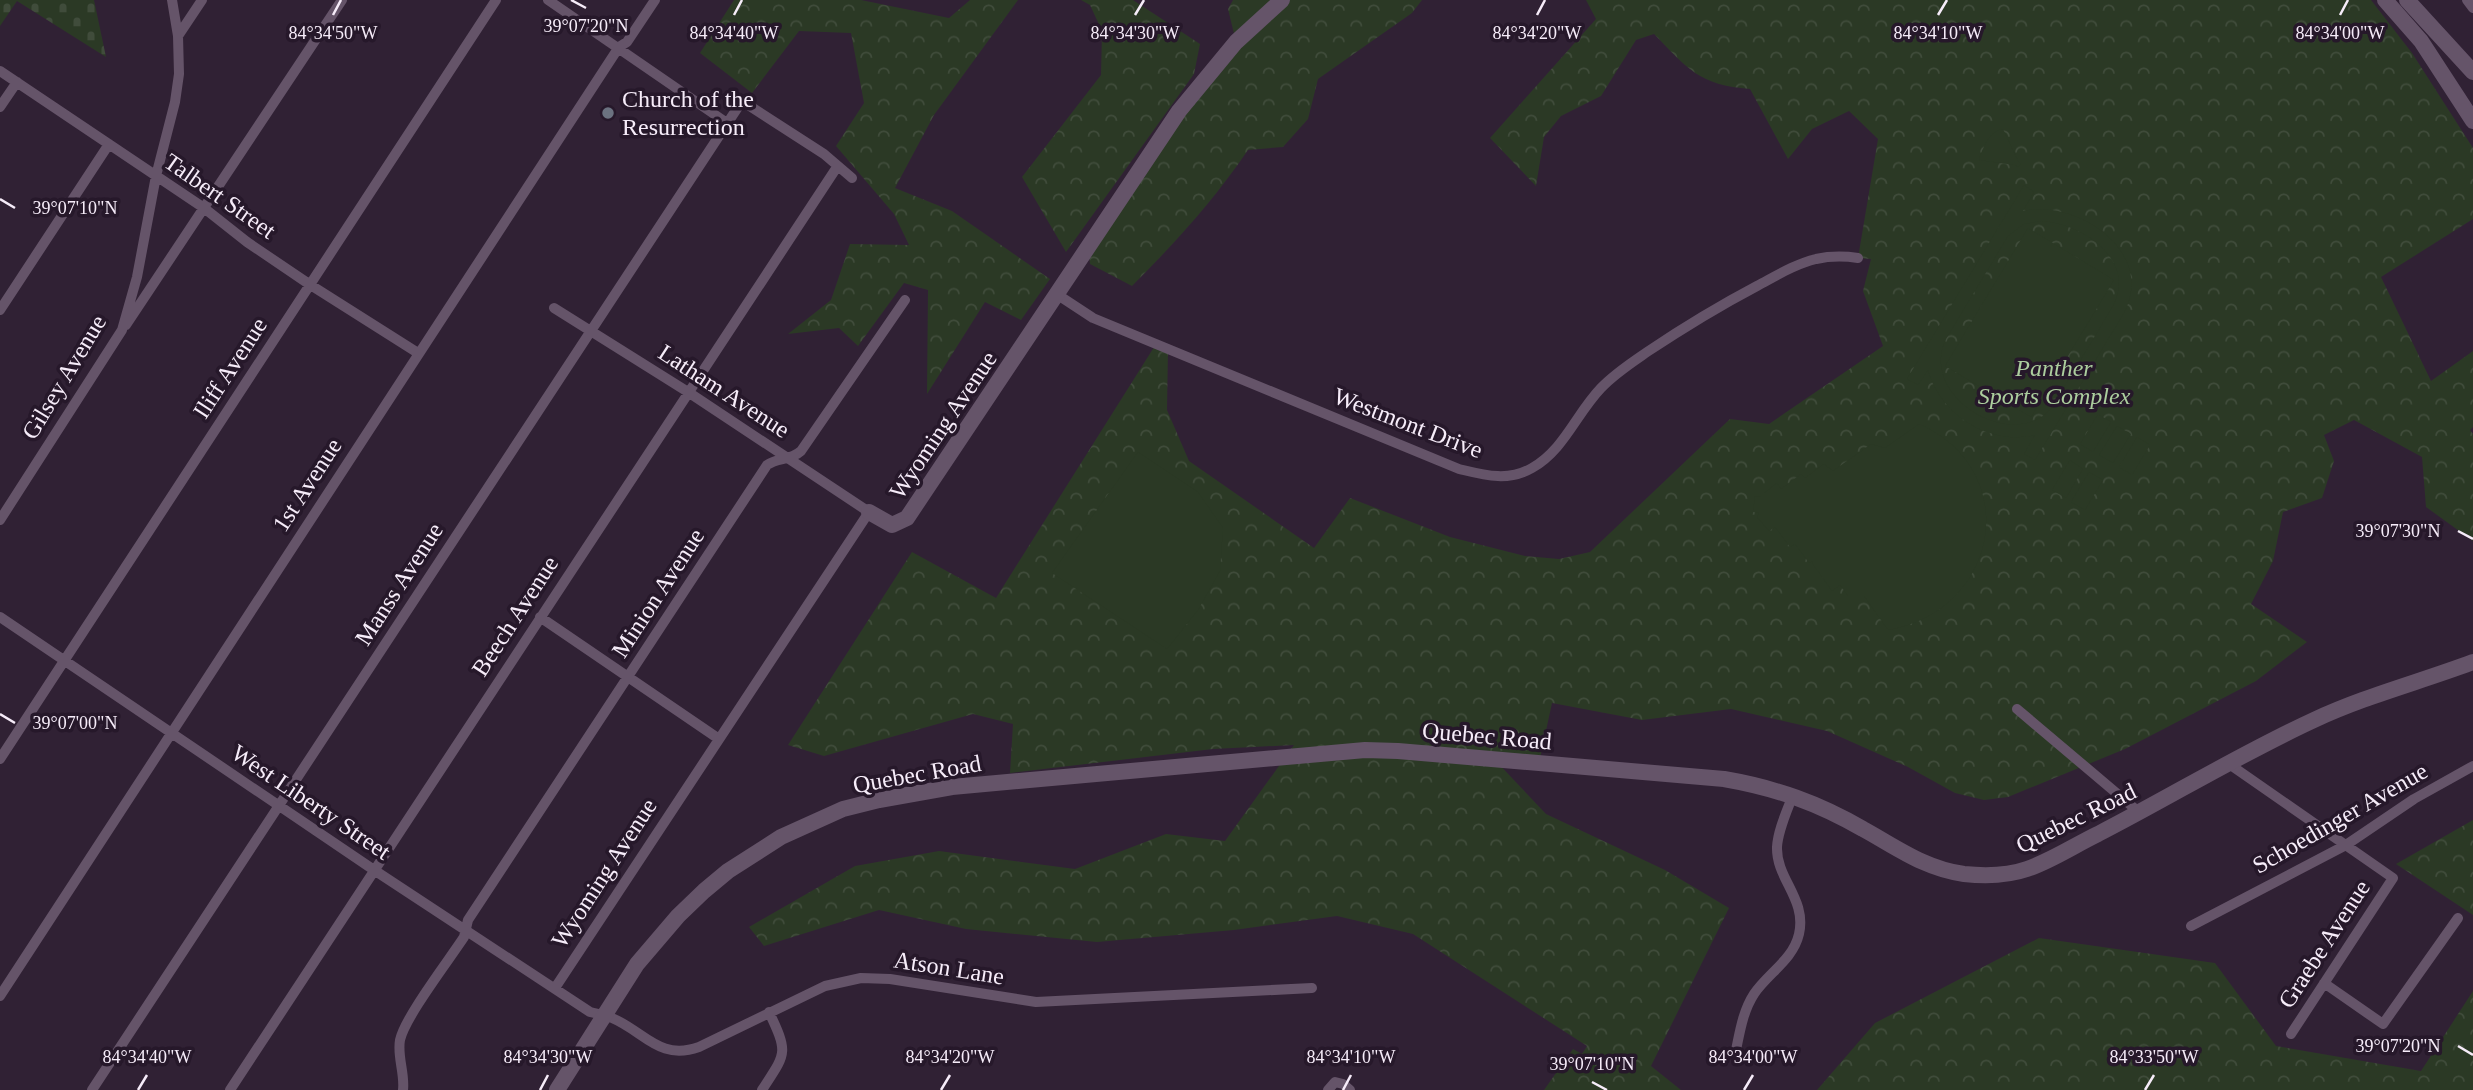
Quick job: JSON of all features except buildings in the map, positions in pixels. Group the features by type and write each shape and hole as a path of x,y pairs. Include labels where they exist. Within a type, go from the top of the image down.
{"street":[{"name":"Gilsey Avenue","path":"0,520 122,330 137,277 156,176 175,102 179,74 178,36 172,0"},
{"path":"178,36 202,0"},
{"path":"122,330 342,0"},
{"name":"Iliff Avenue","path":"0,759 496,0"},
{"path":"548,0 727,123"},
{"name":"1st Avenue","path":"0,996 619,47 627,42 655,0"},
{"name":"Wyoming Avenue","path":"555,988 869,512 892,525 907,519 1179,111 1236,42 1282,0"},
{"path":"2385,0 2421,41 2473,121"},
{"path":"2407,0 2473,72"},
{"path":"2467,0 2473,8"},
{"name":"Talbert Street","path":"0,71 204,208 247,242 309,284 418,353"},
{"path":"0,107 17,82"},
{"name":"Manss Avenue","path":"92,1090 742,101 824,154 837,167"},
{"path":"0,310 109,144"},
{"path":"837,167 852,178"},
{"name":"Beech Avenue","path":"230,1090 837,167"},
{"name":"Westmont Drive","path":"1058,295 1093,318 1168,350 1459,468 1499,477 1525,472 1544,460 1563,441 1587,403 1602,386 1619,371 1683,328 1789,269 1816,259 1844,256 1858,258"},
{"name":"Minion Avenue","path":"403,1090 399,1044 403,1029 464,937 468,920 766,466 777,459 788,459 801,452 905,300"},
{"name":"Latham Avenue","path":"554,308 688,392 869,512"},
{"name":"West Liberty Street","path":"0,617 464,930 590,1012 603,1016"},
{"path":"540,618 719,739"},
{"name":"Quebec Road","path":"557,1090 637,964 656,939 704,891 758,851 814,821 843,810 915,792 1365,750 1398,751 1724,779 1793,795 1863,829 1922,863 1944,870 1978,875 1997,874 2028,869 2140,813 2275,738 2327,714 2473,662"},
{"path":"2017,709 2140,813"},
{"path":"2229,764 2346,845"},
{"name":"Schoedinger Avenue","path":"2191,926 2346,845 2414,799 2473,766"},
{"path":"1736,1050 1748,1005 1759,988 1790,954 1799,935 1799,906 1782,872 1777,845 1793,795"},
{"name":"Graebe Avenue","path":"2291,1034 2393,878 2346,845"},
{"path":"2324,983 2383,1024 2458,918"},
{"name":"Atson Lane","path":"603,1016 612,1017 663,1049 681,1052 699,1047 825,986 861,978 890,979 1036,1002 1312,988"},
{"path":"762,1090 780,1063 784,1050 781,1036 769,1012"},
{"path":"1328,1090 1335,1082 1350,1090"}],"green space":[{"path":"0,0 94,0 106,57 17,1 0,26"},
{"path":"734,0 861,0 949,18 970,0 1018,0 934,115 895,188 952,211 1050,279 1021,320 985,302 927,394 928,290 904,283 858,346 839,328 788,334 831,300 850,244 909,245 894,214 836,146 864,103 851,33 799,31 752,93 700,53"},
{"path":"1081,0 1133,0 1200,44 1194,74 1066,252 1022,177 1101,75 1102,31 1090,5"},
{"path":"1233,0 1422,0 1412,13 1318,79 1308,119 1283,147 1248,150 1193,221 1132,286 1090,264 1089,248 1236,42 1228,9"},
{"name":"Panther Sports Complex","path":"1586,0 2371,0 2412,53 2473,148 2473,219 2381,277 2431,381 2473,351 2473,427 2470,430 2473,434 2473,541 2426,507 2422,457 2354,420 2324,435 2334,461 2322,498 2283,512 2273,561 2251,604 2307,642 2256,681 2125,749 2008,797 1984,800 1955,793 1908,767 1827,731 1731,709 1642,720 1552,703 1539,763 1495,760 1546,814 1665,870 1729,908 1651,1066 1681,1090 1544,1090 1573,1049 1582,1054 1587,1046 1413,934 1337,916 1234,930 1097,942 966,929 879,910 764,946 749,927 855,866 939,851 1075,869 1166,834 1225,841 1294,745 1213,749 1010,773 1013,724 973,714 824,756 788,745 912,552 996,598 1156,344 1168,350 1167,410 1189,461 1314,548 1350,498 1450,537 1525,556 1559,559 1590,552 1730,419 1769,424 1883,346 1863,291 1871,259 1858,258 1878,139 1849,111 1812,129 1788,159 1750,89 1718,84 1706,79 1686,66 1654,34 1636,40 1601,96 1561,116 1544,137 1536,186 1490,138 1596,19"},
{"path":"2003,129 2021,164 2018,167 1979,160 1990,137"},
{"path":"2024,185 2034,192 2023,211 2044,209 2066,213 2088,222 2106,235 2121,251 2129,270 2131,291 2124,313 2035,460 2024,454 2035,435 2001,436 1969,423 1943,401 1928,370 1918,385 1907,379","holes":["2041,221 2057,223 2088,237 2112,259 2118,274 2118,289 2113,306 2051,409 2034,421 2013,425 1992,421 1973,412 1956,397 1945,380 1941,360 1946,339 2008,236 2024,224"]},
{"path":"2028,228 2114,280 2031,417 1945,366"},
{"path":"2098,414 2111,422 2093,452 2080,444"},
{"path":"1919,424 1952,445 1974,473 1985,504 1985,537 1975,569 1955,596 1926,618 1888,630 1864,596 1848,596 1840,585 1832,591 1813,561 1809,563 1795,544 1790,547 1775,527 1769,531 1757,517 1759,513 1753,512 1755,496 1761,497 1761,493 1777,483 1781,489 1801,474 1805,478 1824,464 1833,471 1871,444 1885,448"},
{"path":"2117,426 2131,434 2113,463 2099,455"},
{"path":"2137,437 2150,445 2132,475 2119,467"},
{"path":"1138,452 1198,492 1223,528 1220,571 1198,610 1167,649 1052,573"},
{"path":"2070,460 2083,469 2066,498 2052,490"},
{"path":"2089,472 2103,480 2085,510 2071,502"},
{"path":"2473,820 2473,915 2396,864"},
{"path":"2039,938 2215,963 2276,1046 2421,1071 2473,991 2473,1090 1817,1090 1875,1023"}],"place":[{"name":"Church of the Resurrection","path":"608,113"}]}
